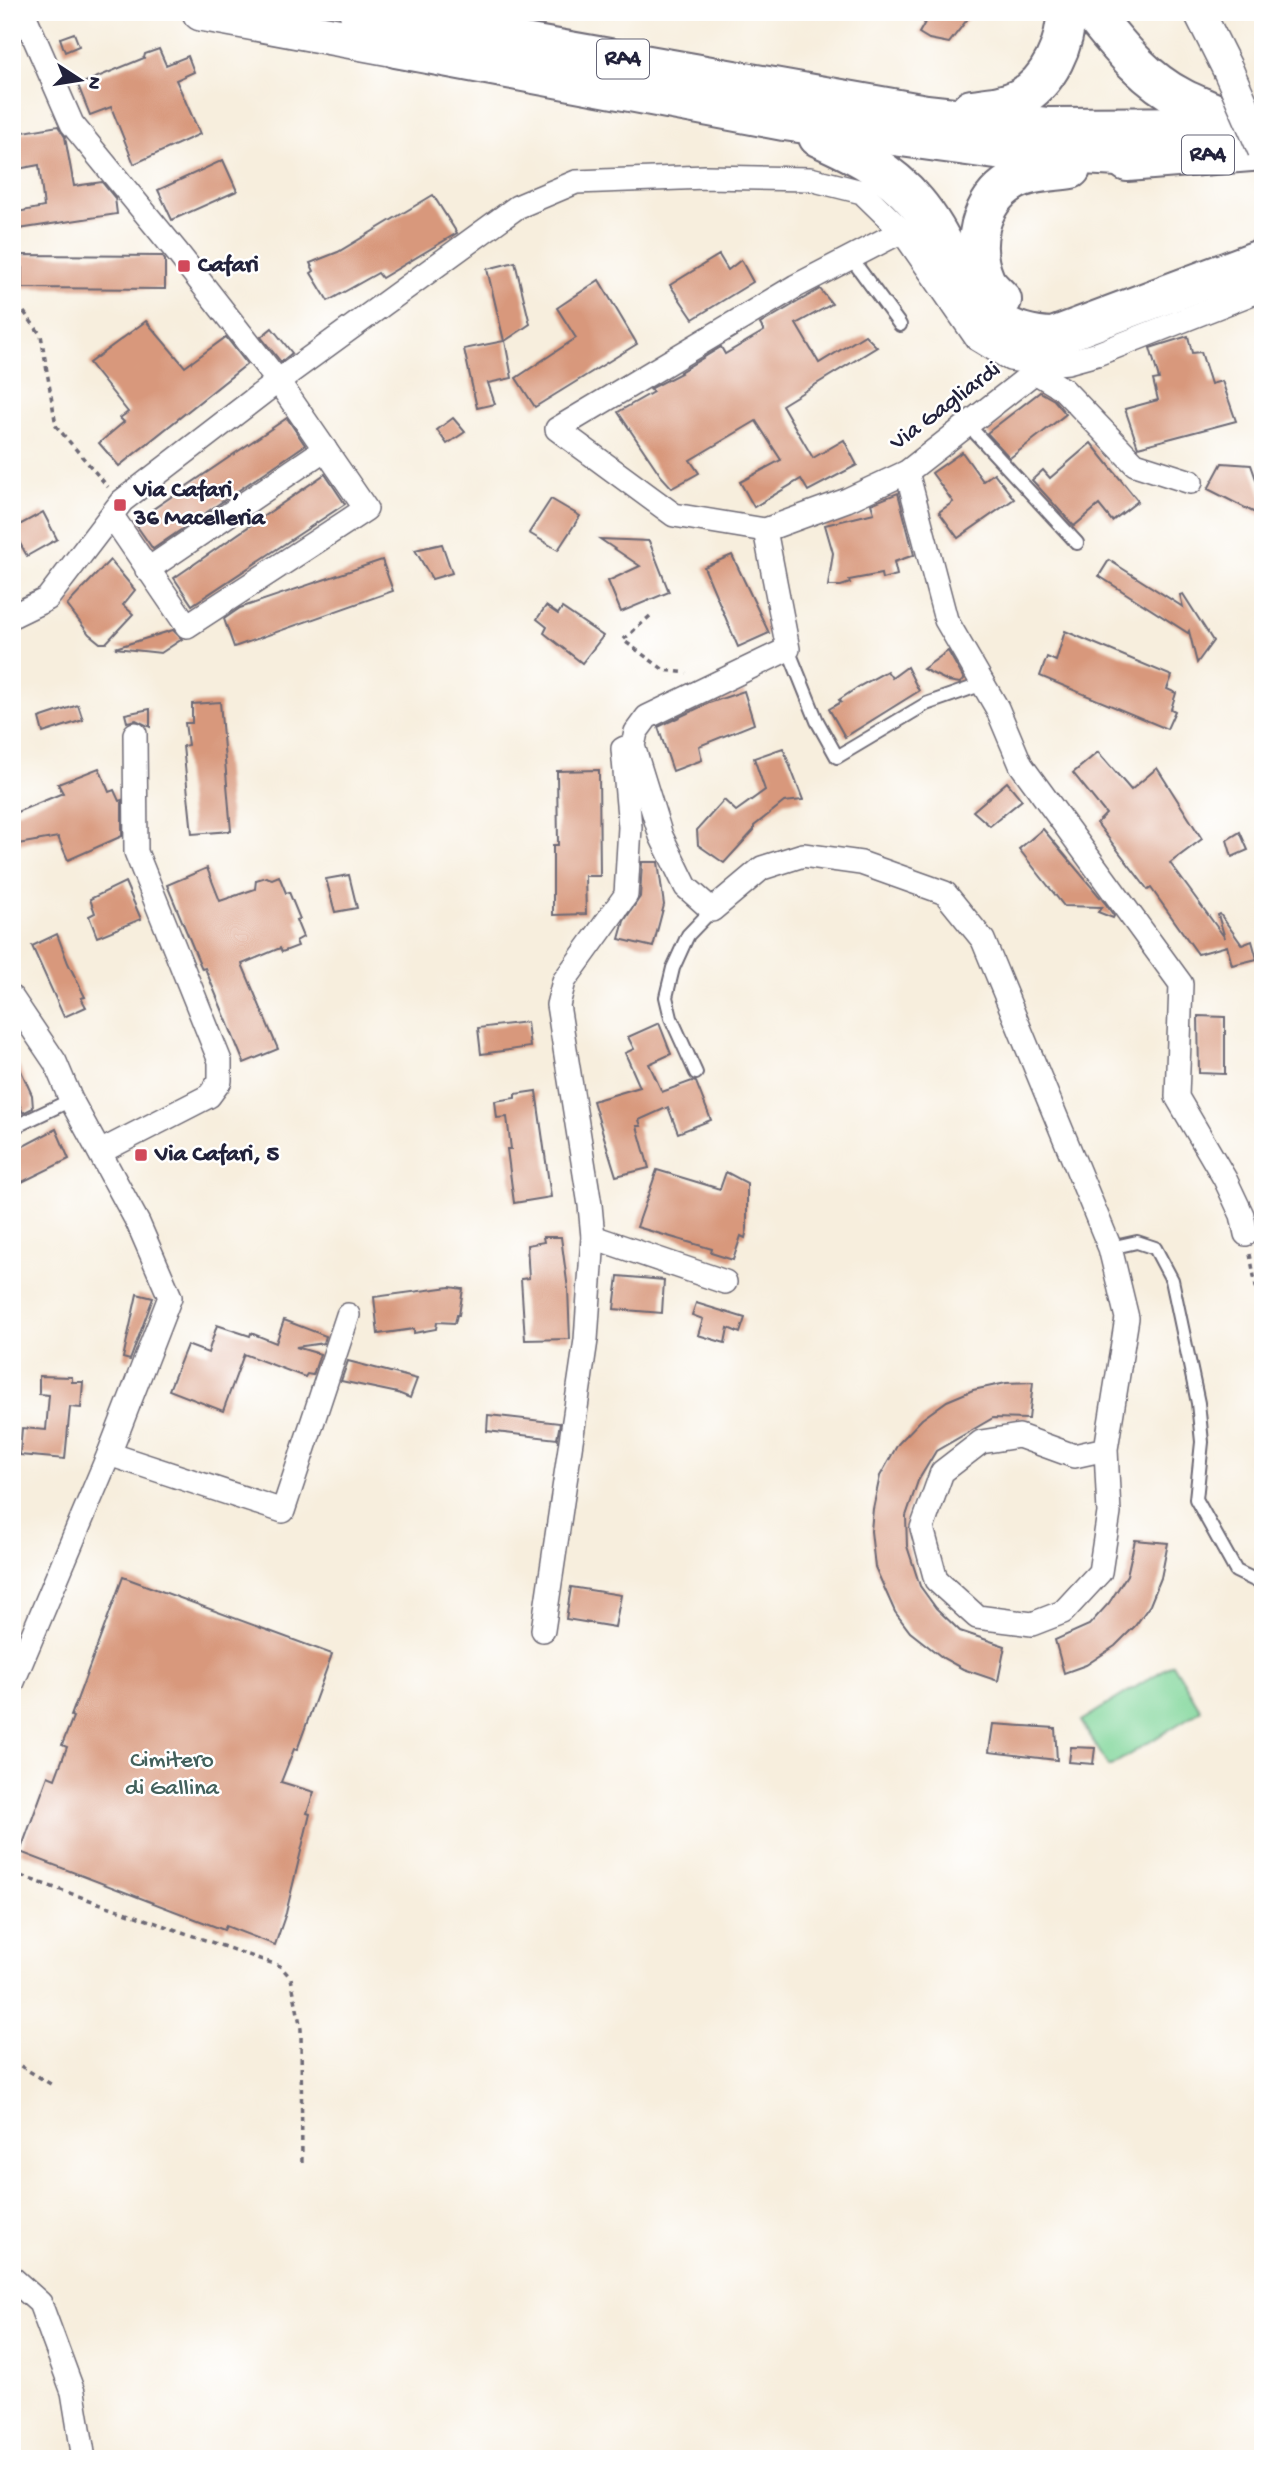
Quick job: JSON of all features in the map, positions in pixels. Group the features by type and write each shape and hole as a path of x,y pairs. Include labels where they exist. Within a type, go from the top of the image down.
{"highway":[{"path":"926,114 1002,105 1021,97 1038,84 1054,61 1066,23 1066,12"},
{"path":"1091,12 1142,71 1183,99 1216,111 1256,137"},
{"name":"RA4","path":"398,34 926,114 1047,127 1256,137"},
{"name":"RA4","path":"398,34 784,121 996,150 1153,159 1256,137"},
{"path":"784,121 884,171 933,223 949,258 976,302 994,320 1013,331 1034,337 1053,337 1263,258"},
{"path":"1107,318 1066,324 1038,321 1006,305 985,281 976,244 982,218 996,194 1014,180 1036,174 1153,159"}],"main road":[{"path":"201,12 398,34"},
{"path":"358,12 398,34"}],"street":[{"path":"23,12 72,124 169,241 278,381 366,509 187,626 147,570 117,508"},
{"path":"1199,12 1228,69 1256,137"},
{"path":"12,616 47,599 117,508 278,381 517,206 576,182 706,177 810,179 862,192 902,231 976,338 1010,359 1040,368 1135,464 1191,482"},
{"path":"851,258 902,231"},
{"name":"Via Gagliardi","path":"851,258 796,286 557,429 674,515 765,530 846,500 907,472 1040,368"},
{"path":"1040,368 1097,354 1263,289"},
{"path":"147,570 325,449"},
{"path":"907,472 946,620 997,708 1021,765 1181,984 1177,1097 1225,1179 1242,1215 1246,1234"},
{"path":"765,530 788,649 647,717 636,732 633,746 661,836 685,887 712,910 762,868 803,855 861,863 945,893 983,940 1110,1248 1127,1318 1106,1449 1109,1513 1100,1572 1063,1612 1032,1624 977,1617 936,1580 922,1528 942,1472 981,1443 1019,1436 1074,1456 1106,1449"},
{"path":"100,1152 209,1096 220,1081 220,1061 136,852 135,734"},
{"path":"543,1630 586,1340 593,1237 558,1005 564,981 626,895 630,827 623,749 633,746"},
{"path":"12,998 55,1062 71,1100 138,1223 170,1297 109,1454 12,1684"},
{"path":"593,1237 725,1282"},
{"path":"109,1454 283,1511 348,1315"},
{"path":"12,2278 40,2303 73,2392 84,2459"}],"lane":[{"path":"851,258 900,325"},
{"path":"969,426 1077,543"},
{"path":"788,649 817,721 837,757 926,704 983,684"},
{"path":"696,1073 671,1018 666,997 673,968 688,935 712,910"},
{"path":"12,1128 71,1100"},
{"path":"1110,1248 1137,1242 1155,1248 1172,1280 1198,1403 1202,1442 1196,1499 1236,1572 1263,1584"}],"path":[{"path":"12,296 41,335 56,426 117,508"},
{"path":"650,616 623,640 664,670 696,674 708,686"},
{"path":"1246,1234 1256,1287 1263,1300"},
{"path":"12,1872 280,1966 291,1978 301,2029 302,2166"},
{"path":"12,2061 54,2086"}],"green space":[{"path":"1173,1664 1201,1710 1109,1767 1081,1721"}],"building":[{"path":"931,12 973,12 949,43 929,39 919,33"},
{"path":"74,33 79,46 65,52 60,38"},
{"path":"159,49 166,65 188,56 194,72 176,80 200,134 134,164 111,107 90,115 78,85 144,58 145,54"},
{"path":"58,126 65,137 74,186 102,182 115,198 117,214 12,230 12,213 44,207 39,165 12,170 12,134"},
{"path":"223,160 237,191 172,220 158,190"},
{"path":"433,195 457,233 382,278 378,273 328,301 311,273 314,271 310,263 338,252"},
{"path":"22,255 162,256 165,260 165,289 22,288"},
{"path":"719,255 728,270 741,260 753,282 693,319 670,285"},
{"path":"515,262 530,324 505,341 512,378 488,383 495,404 477,408 464,349 504,341 487,269"},
{"path":"599,280 637,344 535,407 516,378 576,338 557,308"},
{"path":"820,289 832,304 796,324 819,363 865,335 877,347 782,405 813,458 844,440 857,465 808,491 801,479 754,507 740,482 781,460 756,421 690,460 699,473 672,488 618,412 653,392 650,389 721,347 725,354 764,331 760,324"},
{"path":"146,321 185,367 226,337 247,364 119,466 99,443 124,422 120,418 128,412 89,363"},
{"path":"272,328 292,353 281,362 261,337"},
{"path":"1188,336 1192,353 1201,352 1211,384 1222,381 1236,421 1138,447 1125,409 1158,400 1153,380 1159,379 1150,348"},
{"path":"1040,392 1054,400 1066,414 1010,458 987,433"},
{"path":"287,418 305,445 153,549 134,522"},
{"path":"453,418 465,432 447,444 437,430"},
{"path":"1091,443 1138,501 1112,521 1099,505 1074,526 1032,480 1043,470 1050,478"},
{"path":"962,452 983,481 994,473 1014,499 958,538 939,512 953,502 932,473"},
{"path":"1222,463 1251,465 1263,499 1263,517 1208,489"},
{"path":"325,474 345,504 192,605 174,578"},
{"path":"898,493 914,555 894,562 897,575 882,579 881,574 849,580 850,583 841,586 828,586 833,553 825,525 874,513 871,504"},
{"path":"551,499 580,516 558,550 529,533"},
{"path":"43,512 57,539 27,556 12,529"},
{"path":"600,539 649,541 669,592 621,612 608,581 640,566"},
{"path":"442,544 452,573 432,579 415,550"},
{"path":"732,555 769,633 738,647 704,567"},
{"path":"110,560 135,590 123,605 133,614 106,643 100,643 89,634 67,605"},
{"path":"382,560 393,591 234,647 224,619 240,608"},
{"path":"1109,560 1183,607 1180,595 1183,594 1213,641 1197,663 1189,631 1188,633 1099,576"},
{"path":"546,606 558,614 562,608 603,636 582,663 544,633 547,627 537,619"},
{"path":"173,630 182,639 161,653 115,648"},
{"path":"1065,631 1172,676 1167,689 1176,693 1171,709 1175,711 1167,729 1040,676 1047,657 1056,661"},
{"path":"948,651 964,679 960,683 948,681 923,669"},
{"path":"907,667 919,691 845,737 829,709 858,687 887,671 892,678"},
{"path":"744,691 754,724 699,746 702,760 673,771 658,727 709,703"},
{"path":"220,702 231,831 192,834 183,746 188,745 185,723 192,723 192,704"},
{"path":"78,705 83,720 43,733 39,718"},
{"path":"150,709 150,727 136,720 127,722 125,714"},
{"path":"783,748 803,800 784,802 754,826 754,830 724,863 698,845 697,830 724,800 736,811 765,790 754,758"},
{"path":"1098,752 1131,790 1157,768 1202,839 1170,863 1225,938 1218,915 1220,914 1242,945 1252,941 1257,959 1232,965 1227,946 1198,954 1151,888 1148,890 1097,823 1106,814 1073,773"},
{"path":"99,768 109,792 114,790 119,801 122,800 122,836 68,860 58,837 12,845 12,814 63,793 58,784"},
{"path":"599,770 600,876 585,876 586,914 553,915 553,845 558,845 557,771"},
{"path":"1007,782 1022,800 990,826 973,811"},
{"path":"1043,829 1105,903 1113,918 1098,912 1102,907 1064,906 1019,849"},
{"path":"1240,832 1248,850 1232,857 1227,840"},
{"path":"642,862 658,862 664,905 653,947 619,939 624,921 640,897"},
{"path":"207,868 220,901 255,889 256,880 279,876 300,919 296,920 303,937 296,941 298,946 282,952 280,948 242,964 278,1049 244,1063 167,885"},
{"path":"349,875 357,908 335,912 326,879"},
{"path":"125,882 141,919 97,937 89,916 95,913 90,899"},
{"path":"57,934 85,997 81,998 86,1007 64,1017 32,946"},
{"path":"1198,1016 1225,1017 1225,1074 1199,1073"},
{"path":"527,1022 530,1047 481,1054 478,1028"},
{"path":"659,1023 671,1054 649,1064 662,1092 696,1082 711,1120 678,1133 668,1107 639,1120 641,1126 637,1126 649,1168 616,1176 593,1101 640,1087 625,1053 634,1049 628,1037"},
{"path":"12,1051 32,1095 33,1108 23,1113 18,1101 12,1104"},
{"path":"536,1091 551,1197 514,1203 507,1149 511,1149 507,1117 497,1118 495,1101"},
{"path":"56,1129 69,1159 12,1187 12,1152"},
{"path":"657,1170 720,1189 726,1172 747,1183 747,1229 745,1238 741,1236 733,1260 711,1253 712,1249 637,1227"},
{"path":"543,1237 561,1237 568,1289 570,1339 525,1340 521,1279 529,1278 527,1245 544,1242"},
{"path":"618,1276 664,1280 662,1313 614,1309"},
{"path":"450,1287 463,1289 455,1323 437,1322 436,1329 414,1333 414,1329 378,1334 374,1297"},
{"path":"137,1294 153,1298 130,1360 123,1358"},
{"path":"696,1303 745,1318 740,1333 728,1328 725,1343 698,1335 703,1319 692,1315"},
{"path":"284,1320 326,1336 324,1343 296,1347 320,1354 313,1375 307,1374 305,1377 244,1354 223,1411 169,1390 187,1345 208,1353 217,1325 250,1336 251,1333 276,1343"},
{"path":"348,1361 417,1379 410,1398 341,1381"},
{"path":"39,1376 72,1377 72,1382 83,1382 81,1408 70,1407 65,1459 20,1455 22,1428 46,1430 49,1395 39,1394"},
{"path":"1033,1382 1029,1419 993,1418 936,1451 918,1481 906,1516 907,1546 920,1586 936,1608 960,1631 1005,1646 998,1681 963,1669 943,1658 910,1632 895,1612 875,1567 871,1531 873,1509 880,1476 898,1444 922,1419 947,1401 973,1390 1006,1383"},
{"path":"488,1415 560,1423 557,1439 487,1431"},
{"path":"1135,1540 1168,1543 1161,1578 1150,1605 1135,1626 1115,1646 1086,1665 1064,1673 1055,1640 1089,1625 1109,1603 1127,1575"},
{"name":"Cimitero di Gallina","path":"123,1577 332,1654 297,1750 294,1749 281,1782 314,1792 286,1913 275,1945 226,1926 224,1930 20,1852 48,1776 55,1779 67,1747 62,1745 73,1717 71,1716"},
{"path":"571,1587 621,1595 615,1627 566,1619"},
{"path":"993,1724 1055,1728 1057,1760 989,1752"},
{"path":"1071,1747 1095,1748 1093,1764 1069,1762"}],"place":[{"name":"Cafari","path":"184,266"},
{"name":"Via Cafari, 36 Macelleria","path":"120,505"},
{"name":"Via Cafari, 5","path":"141,1155"}]}
